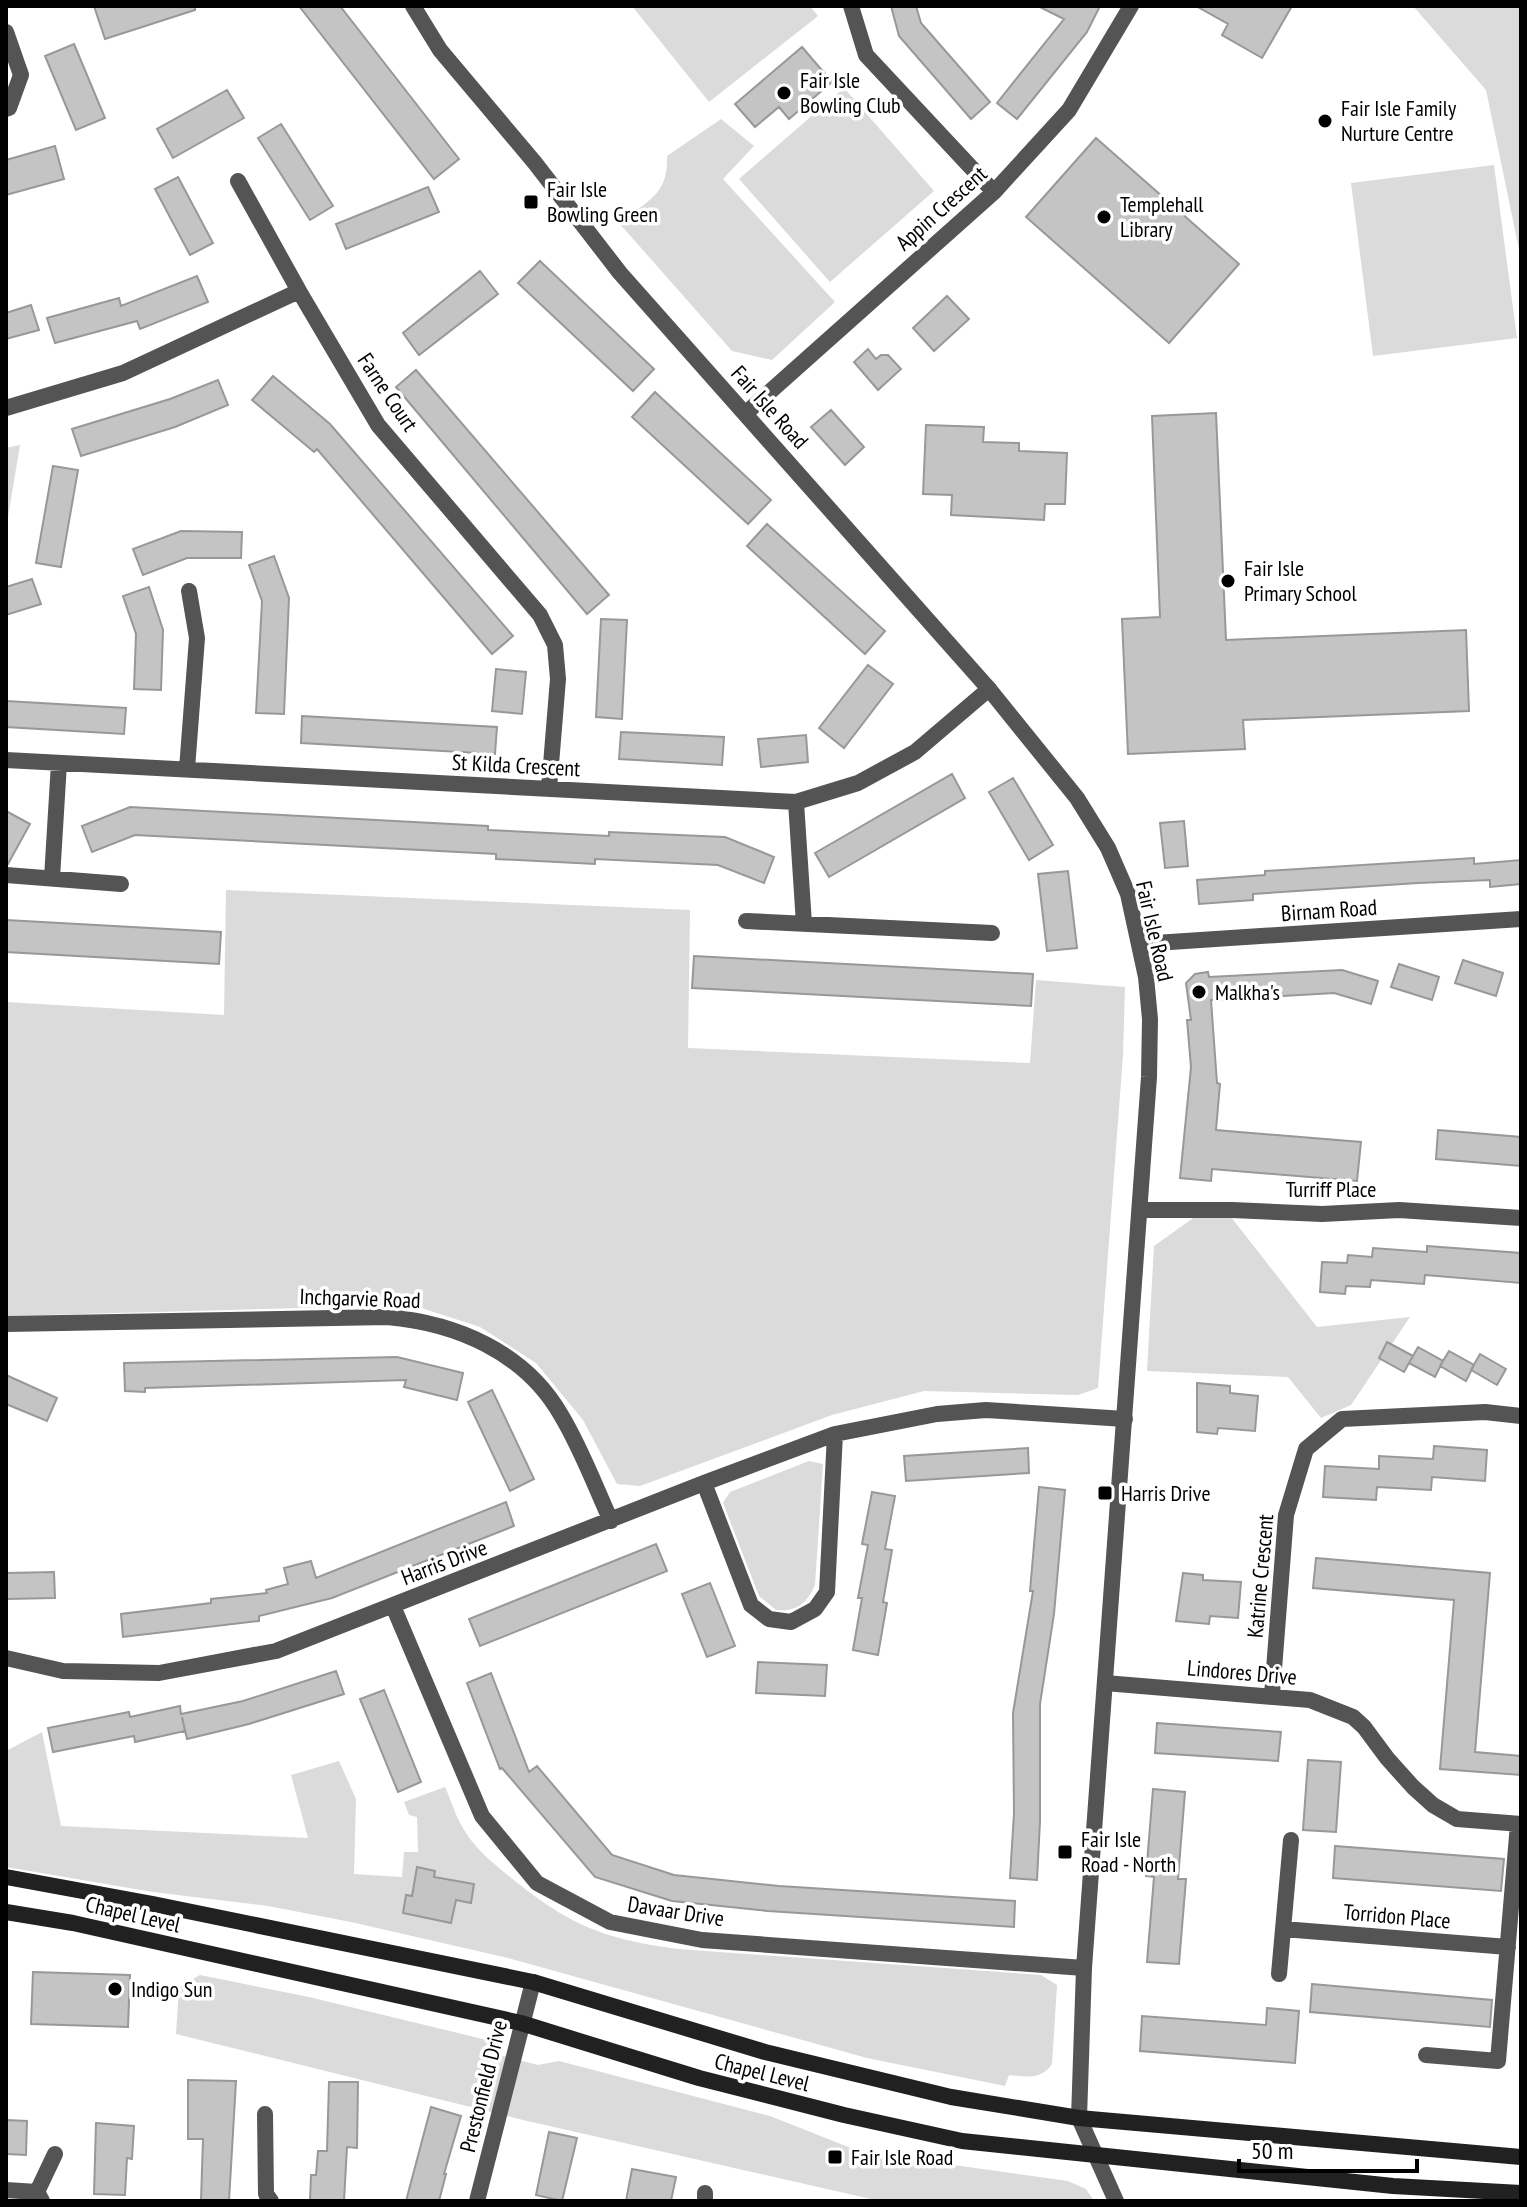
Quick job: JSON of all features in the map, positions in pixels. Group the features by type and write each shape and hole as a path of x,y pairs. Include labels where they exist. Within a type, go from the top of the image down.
{"main road":[{"name":"Chapel Level","path":"6,1877 533,1982 765,2052 951,2097 1079,2118 1521,2157"},
{"name":"Chapel Level","path":"6,1912 73,1923 521,2023 699,2078 962,2141 1393,2186 1521,2193"}],"street":[{"name":"Fair Isle Road","path":"413,6 456,71 535,163 620,273 989,689 1077,798 1108,848 1128,894 1140,944 1150,1019 1141,1210 1084,1968 1079,2118"},
{"path":"851,6 866,55 994,192"},
{"name":"Appin Crescent","path":"746,413 994,192 1069,110 1131,6"},
{"path":"6,32 21,75 6,109"},
{"name":"Farne Court","path":"238,181 378,425 540,615 555,645 558,679 549,789"},
{"path":"6,408 123,373 299,291"},
{"path":"187,769 197,638 189,591"},
{"name":"St Kilda Crescent","path":"6,760 796,802 858,783 915,752 989,689"},
{"path":"52,878 59,763"},
{"path":"796,802 804,924"},
{"path":"6,875 121,884"},
{"name":"Birnam Road","path":"1140,944 1521,919"},
{"path":"746,921 992,933"},
{"name":"Turriff Place","path":"1141,1210 1322,1214 1399,1210 1521,1218"},
{"name":"Inchgarvie Road","path":"6,1324 387,1317 421,1320 466,1333 525,1371 546,1393 561,1415 611,1521"},
{"name":"Harris Drive","path":"6,1658 63,1671 159,1673 276,1651 835,1434 937,1414 986,1410 1125,1419"},
{"name":"Katrine Crescent","path":"1272,1695 1286,1515 1306,1449 1342,1419 1485,1412 1521,1416"},
{"path":"704,1483 751,1605 769,1619 791,1622 815,1609 827,1592 835,1434"},
{"name":"Davaar Drive","path":"393,1606 482,1816 537,1883 610,1922 702,1940 1084,1968"},
{"name":"Lindores Drive","path":"1105,1683 1310,1700 1353,1717 1413,1787 1433,1805 1457,1819 1520,1824"},
{"path":"1426,2055 1498,2061 1513,1991 1508,1947 1520,1824"},
{"path":"1279,1974 1291,1840"},
{"name":"Torridon Place","path":"1283,1929 1508,1947"},
{"name":"Prestonfield Drive","path":"477,2201 533,1982"},
{"path":"265,2114 266,2194 271,2201"},
{"path":"1079,2118 1116,2201"},
{"path":"6,2190 39,2196 55,2154"}],"shaded area":[{"path":"632,6 810,6 818,16 709,102"},
{"path":"1413,6 1521,6 1521,259 1486,90"},
{"path":"844,88 934,191 830,282 739,179"},
{"path":"721,119 754,146 723,179 835,302 772,360 732,351 619,223 660,189 667,156"},
{"path":"1494,165 1517,338 1373,356 1351,183"},
{"path":"20,445 6,529 6,448"},
{"path":"226,890 690,910 688,1048 1030,1063 1036,980 1125,987 1123,1055 1098,1388 1078,1395 924,1391 832,1415 640,1486 617,1484 583,1420 536,1363 480,1327 412,1305 6,1316 6,1002 224,1015"},
{"path":"1196,1216 1231,1217 1317,1327 1410,1317 1351,1405 1321,1418 1288,1377 1147,1371 1154,1246"},
{"path":"809,1461 823,1464 815,1585 800,1605 776,1610 759,1596 723,1503 730,1492"},
{"path":"42,1732 61,1826 308,1838 291,1775 339,1761 356,1799 354,1874 402,1877 404,1852 418,1852 417,1817 409,1815 404,1802 445,1787 467,1835 490,1860 551,1907 607,1934 678,1949 1041,1975 1057,1985 1052,2064 1038,2075 1009,2075 1005,2086 867,2058 508,1958 351,1922 268,1906 153,1892 6,1867 6,1751"},
{"path":"200,1975 309,1997 487,2040 496,2054 538,2065 559,2061 770,2116 861,2152 1068,2181 1086,2189 1094,2201 880,2201 523,2120 176,2034 179,1987"}],"building":[{"path":"94,6 195,6 195,10 105,39"},
{"path":"299,6 340,6 459,159 434,179"},
{"path":"891,6 916,6 921,23 990,102 971,119 899,36"},
{"path":"1038,6 1100,6 1087,32 1017,119 997,103 1064,19"},
{"path":"1196,6 1292,6 1262,58 1222,35 1228,24"},
{"path":"74,44 105,118 76,130 45,56"},
{"name":"Fair Isle Bowling Club","path":"802,47 832,82 789,119 779,107 755,127 735,104"},
{"path":"227,90 244,118 173,158 157,129"},
{"path":"281,124 333,206 310,220 258,138"},
{"path":"1096,138 1239,264 1169,343 1026,217"},
{"path":"55,146 64,179 6,195 6,160"},
{"path":"178,177 213,243 190,255 155,189"},
{"path":"428,187 439,212 346,249 336,224"},
{"path":"540,261 654,369 633,391 518,283"},
{"path":"480,271 498,294 419,355 403,333"},
{"path":"197,276 208,302 140,329 137,321 55,343 47,318 119,298 121,306"},
{"path":"947,296 969,319 934,351 913,328"},
{"path":"31,305 39,330 6,339 6,313"},
{"path":"868,349 876,359 888,355 901,369 878,390 854,362"},
{"path":"416,370 609,595 587,614 396,387"},
{"path":"273,376 330,424 513,636 492,654 317,449 314,452 252,400"},
{"path":"218,380 228,405 175,427 81,456 72,429 170,399"},
{"path":"655,392 771,500 748,524 632,417"},
{"path":"831,410 864,447 845,465 811,427"},
{"path":"1216,413 1226,640 1466,630 1469,711 1243,720 1245,749 1128,754 1122,619 1160,617 1152,416"},
{"path":"926,425 984,427 983,442 1019,443 1019,451 1067,453 1065,504 1045,504 1044,520 951,515 952,495 923,494"},
{"path":"53,466 78,470 61,567 36,563"},
{"path":"767,524 885,631 865,654 747,546"},
{"path":"181,531 242,532 241,558 187,558 143,575 133,549"},
{"path":"274,556 289,598 284,714 256,713 262,601 249,565"},
{"path":"32,579 41,604 6,615 6,587"},
{"path":"149,587 163,630 161,690 134,689 136,634 123,596"},
{"path":"601,619 627,620 622,719 596,717"},
{"path":"868,665 893,684 844,748 819,728"},
{"path":"496,669 526,672 522,714 492,711"},
{"path":"6,701 126,708 124,734 6,727"},
{"path":"302,716 497,727 495,754 301,743"},
{"path":"621,732 724,737 722,765 619,759"},
{"path":"806,735 808,762 761,767 758,739"},
{"path":"952,774 965,798 829,877 815,853"},
{"path":"1013,778 1053,845 1029,860 989,792"},
{"path":"130,807 488,826 488,830 609,836 609,832 725,837 774,857 764,883 718,865 595,859 595,864 496,859 496,854 135,835 92,852 82,826"},
{"path":"6,811 30,824 8,864 6,864"},
{"path":"1184,821 1188,866 1165,868 1160,823"},
{"path":"1474,858 1474,864 1521,860 1521,884 1490,887 1490,880 1418,883 1253,894 1253,900 1199,904 1197,880 1265,875 1265,871"},
{"path":"1068,871 1077,948 1047,951 1038,874"},
{"path":"6,920 221,932 219,964 6,952"},
{"path":"694,956 1033,974 1031,1006 692,988"},
{"path":"1463,960 1503,973 1496,996 1455,983"},
{"path":"1399,964 1439,977 1432,1000 1391,987"},
{"path":"1342,970 1378,981 1371,1004 1334,993 1211,1000 1217,1083 1220,1084 1216,1130 1361,1142 1357,1181 1212,1169 1211,1181 1180,1178 1191,1067 1187,1020 1191,1020 1186,983 1195,974 1208,972 1209,977"},
{"path":"1438,1130 1521,1137 1521,1166 1436,1159"},
{"path":"1427,1246 1521,1253 1521,1283 1425,1275 1424,1284 1371,1280 1370,1287 1346,1286 1345,1294 1320,1292 1322,1262 1347,1263 1348,1255 1372,1257 1373,1248 1427,1252"},
{"path":"1387,1342 1413,1356 1404,1372 1379,1358"},
{"path":"1418,1347 1443,1361 1435,1377 1409,1363"},
{"path":"1449,1351 1474,1365 1466,1381 1440,1366"},
{"path":"1480,1354 1506,1369 1497,1385 1471,1370"},
{"path":"397,1357 463,1373 457,1400 404,1387 406,1380 125,1391 124,1363"},
{"path":"6,1375 57,1398 47,1421 6,1404"},
{"path":"1197,1383 1230,1386 1230,1393 1258,1396 1255,1431 1218,1428 1217,1434 1197,1432"},
{"path":"492,1390 534,1479 510,1491 468,1402"},
{"path":"1434,1446 1487,1450 1485,1481 1432,1477 1431,1490 1377,1487 1376,1500 1323,1497 1325,1466 1379,1469 1379,1456 1433,1459"},
{"path":"1028,1448 1029,1473 906,1481 904,1456"},
{"path":"1039,1487 1065,1490 1054,1614 1040,1704 1037,1880 1010,1878 1014,1813 1013,1713 1033,1591 1030,1591"},
{"path":"872,1492 895,1496 885,1549 892,1550 878,1655 853,1650 862,1598 858,1598 868,1545 862,1544"},
{"path":"506,1502 514,1526 332,1598 259,1616 259,1621 123,1637 121,1614 267,1593 266,1590 288,1584 284,1568 311,1561 316,1578"},
{"path":"656,1544 667,1571 480,1646 469,1619"},
{"path":"1316,1558 1490,1573 1475,1752 1521,1756 1521,1775 1440,1769 1454,1600 1313,1588"},
{"path":"54,1572 55,1598 6,1599 6,1573"},
{"path":"1183,1573 1203,1575 1203,1580 1241,1582 1238,1618 1210,1616 1209,1624 1176,1621"},
{"path":"710,1583 735,1646 707,1657 682,1594"},
{"path":"758,1662 827,1665 825,1696 756,1693"},
{"path":"336,1671 344,1694 249,1724 187,1739 182,1717 185,1731 135,1742 134,1736 53,1752 48,1728 129,1712 130,1717 180,1706 181,1714 243,1701"},
{"path":"491,1673 529,1772 537,1766 612,1855 674,1875 779,1886 1015,1901 1014,1927 768,1911 672,1901 595,1877 500,1769 467,1683"},
{"path":"384,1690 421,1782 398,1792 360,1699"},
{"path":"1157,1723 1281,1732 1278,1761 1155,1753"},
{"path":"1308,1760 1341,1762 1336,1832 1303,1830"},
{"path":"1153,1789 1185,1792 1178,1879 1186,1879 1179,1964 1147,1962 1154,1877 1146,1876"},
{"path":"1335,1846 1504,1859 1501,1891 1333,1878"},
{"path":"417,1867 435,1871 434,1877 474,1884 471,1903 456,1900 451,1923 403,1913 406,1895 412,1896"},
{"path":"33,1972 130,1975 128,2027 31,2024"},
{"path":"1312,1984 1492,2000 1490,2027 1310,2012"},
{"path":"1267,2008 1299,2011 1295,2063 1140,2051 1142,2016 1266,2025"},
{"path":"188,2080 236,2081 229,2201 201,2201 203,2139 188,2139"},
{"path":"329,2082 358,2082 357,2148 347,2147 344,2201 310,2201 311,2175 316,2175 318,2151 327,2151"},
{"path":"431,2107 461,2116 439,2201 406,2201"},
{"path":"6,2120 27,2121 26,2155 6,2154"},
{"path":"96,2123 134,2126 132,2159 127,2158 125,2195 94,2194"},
{"path":"549,2132 577,2138 562,2201 536,2195"},
{"path":"632,2169 676,2177 671,2201 626,2201"}],"place":[{"name":"Fair Isle Bowling Club","path":"784,93"},
{"name":"Fair Isle Family Nurture Centre","path":"1325,121"},
{"name":"Fair Isle Bowling Green","path":"531,202"},
{"name":"Templehall Library","path":"1104,217"},
{"name":"Fair Isle Primary School","path":"1228,581"},
{"name":"Malkha's","path":"1199,992"},
{"name":"Harris Drive","path":"1105,1493"},
{"name":"Fair Isle Road - North","path":"1065,1852"},
{"name":"Indigo Sun","path":"115,1989"},
{"name":"Fair Isle Road","path":"835,2157"}]}
